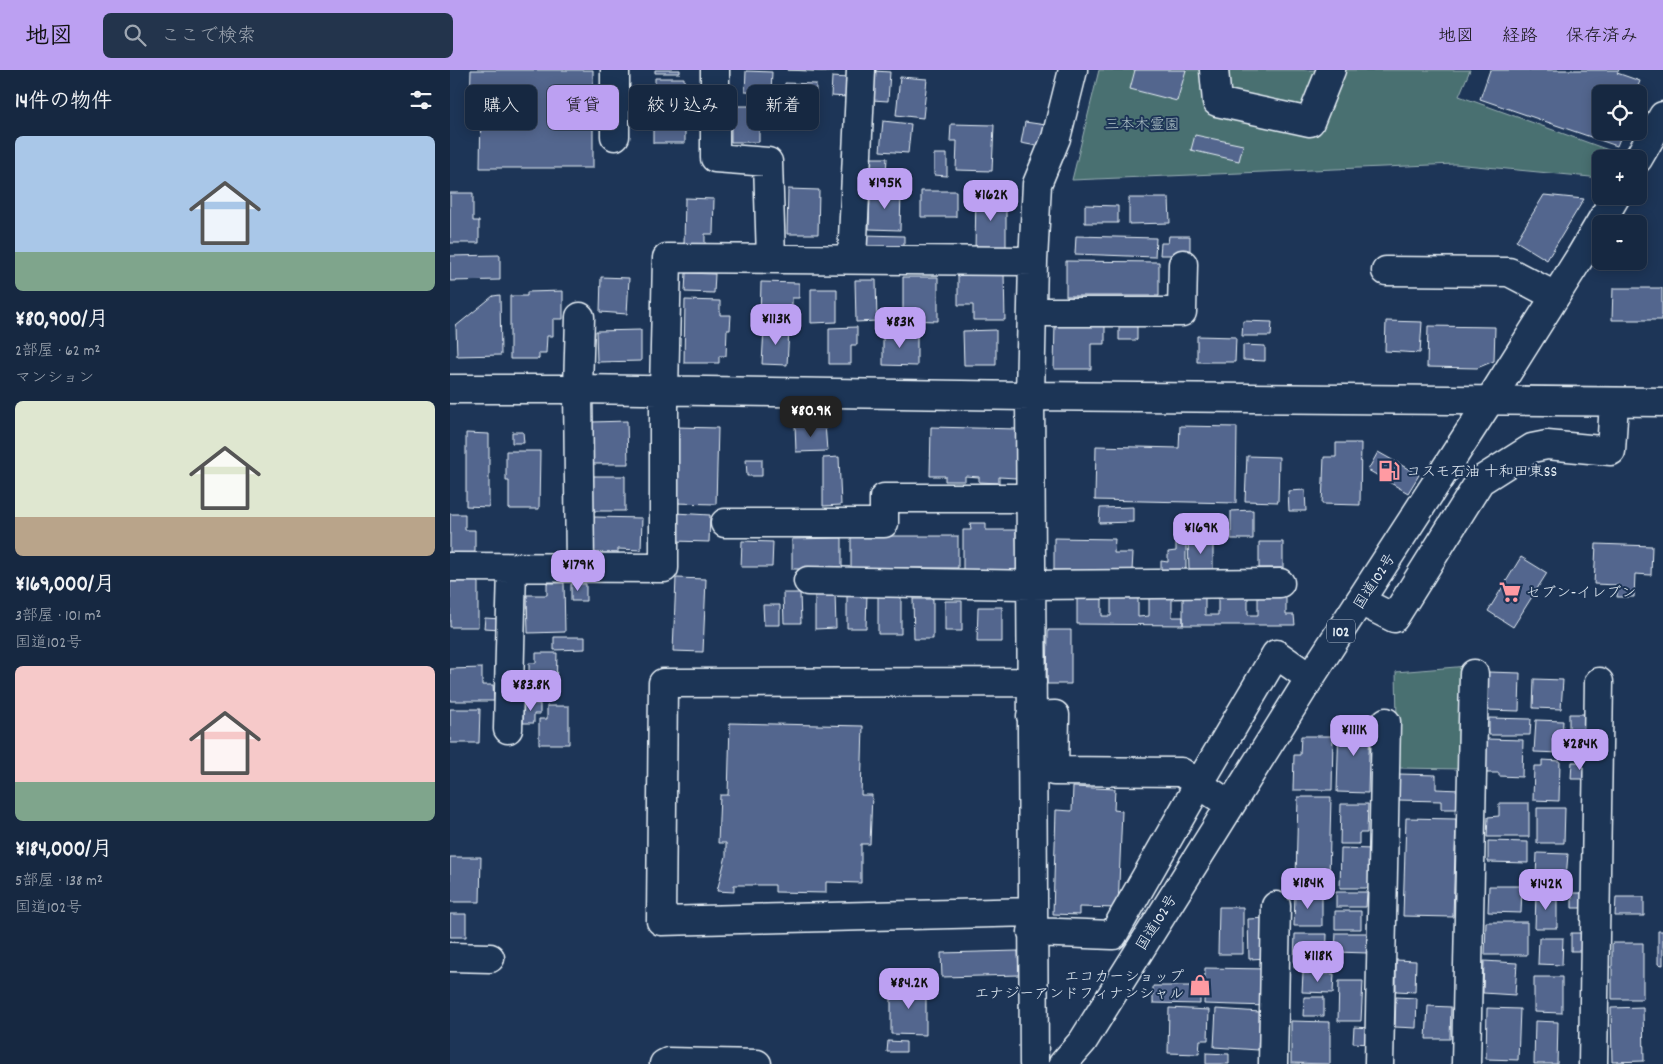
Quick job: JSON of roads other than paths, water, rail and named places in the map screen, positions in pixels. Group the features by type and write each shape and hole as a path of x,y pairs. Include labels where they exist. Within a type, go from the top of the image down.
{"main road":[{"path":"615,70 615,136"},
{"path":"715,70 715,158 768,162 771,259"},
{"path":"852,260 861,70"},
{"path":"1034,1064 1030,498 1033,261 1038,184 1056,138 1073,70"},
{"path":"1214,70 1217,102 1310,122 1331,70"},
{"path":"1643,150 1663,116"},
{"name":"国道102号","path":"1063,1064 1083,1041 1230,804 1490,400 1611,205"},
{"path":"450,566 664,568 666,258 1033,261"},
{"path":"1032,312 1182,312 1183,264"},
{"path":"1386,270 1509,272 1555,296"},
{"path":"580,317 578,389 580,567"},
{"path":"450,389 1663,402"},
{"path":"1360,601 1394,618 1480,481 1532,448 1547,445 1611,451 1614,402"},
{"path":"725,523 884,523 884,498 1030,498"},
{"path":"508,729 512,568"},
{"path":"808,581 1031,585 1280,583"},
{"path":"1032,682 663,683 661,920 1032,922 1113,935 1198,784 1276,654 1310,678"},
{"path":"1466,1064 1474,674"},
{"path":"1593,1064 1599,682"},
{"path":"1032,716 1055,715 1054,772 1181,772 1230,804"},
{"path":"1379,1064 1386,722"},
{"path":"1273,1064 1276,906"},
{"path":"450,957 490,958"},
{"path":"664,1064 668,1062 757,1064"}],"place":[{"name":"コスモ石油 十和田東SS","path":"1389,471"},
{"name":"セブン-イレブン","path":"1510,592"},
{"name":"エコカーショップ エナジーアンドフィナンシャル","path":"1200,985"}],"park label":[{"name":"三本木霊園","path":"1142,124"}]}
